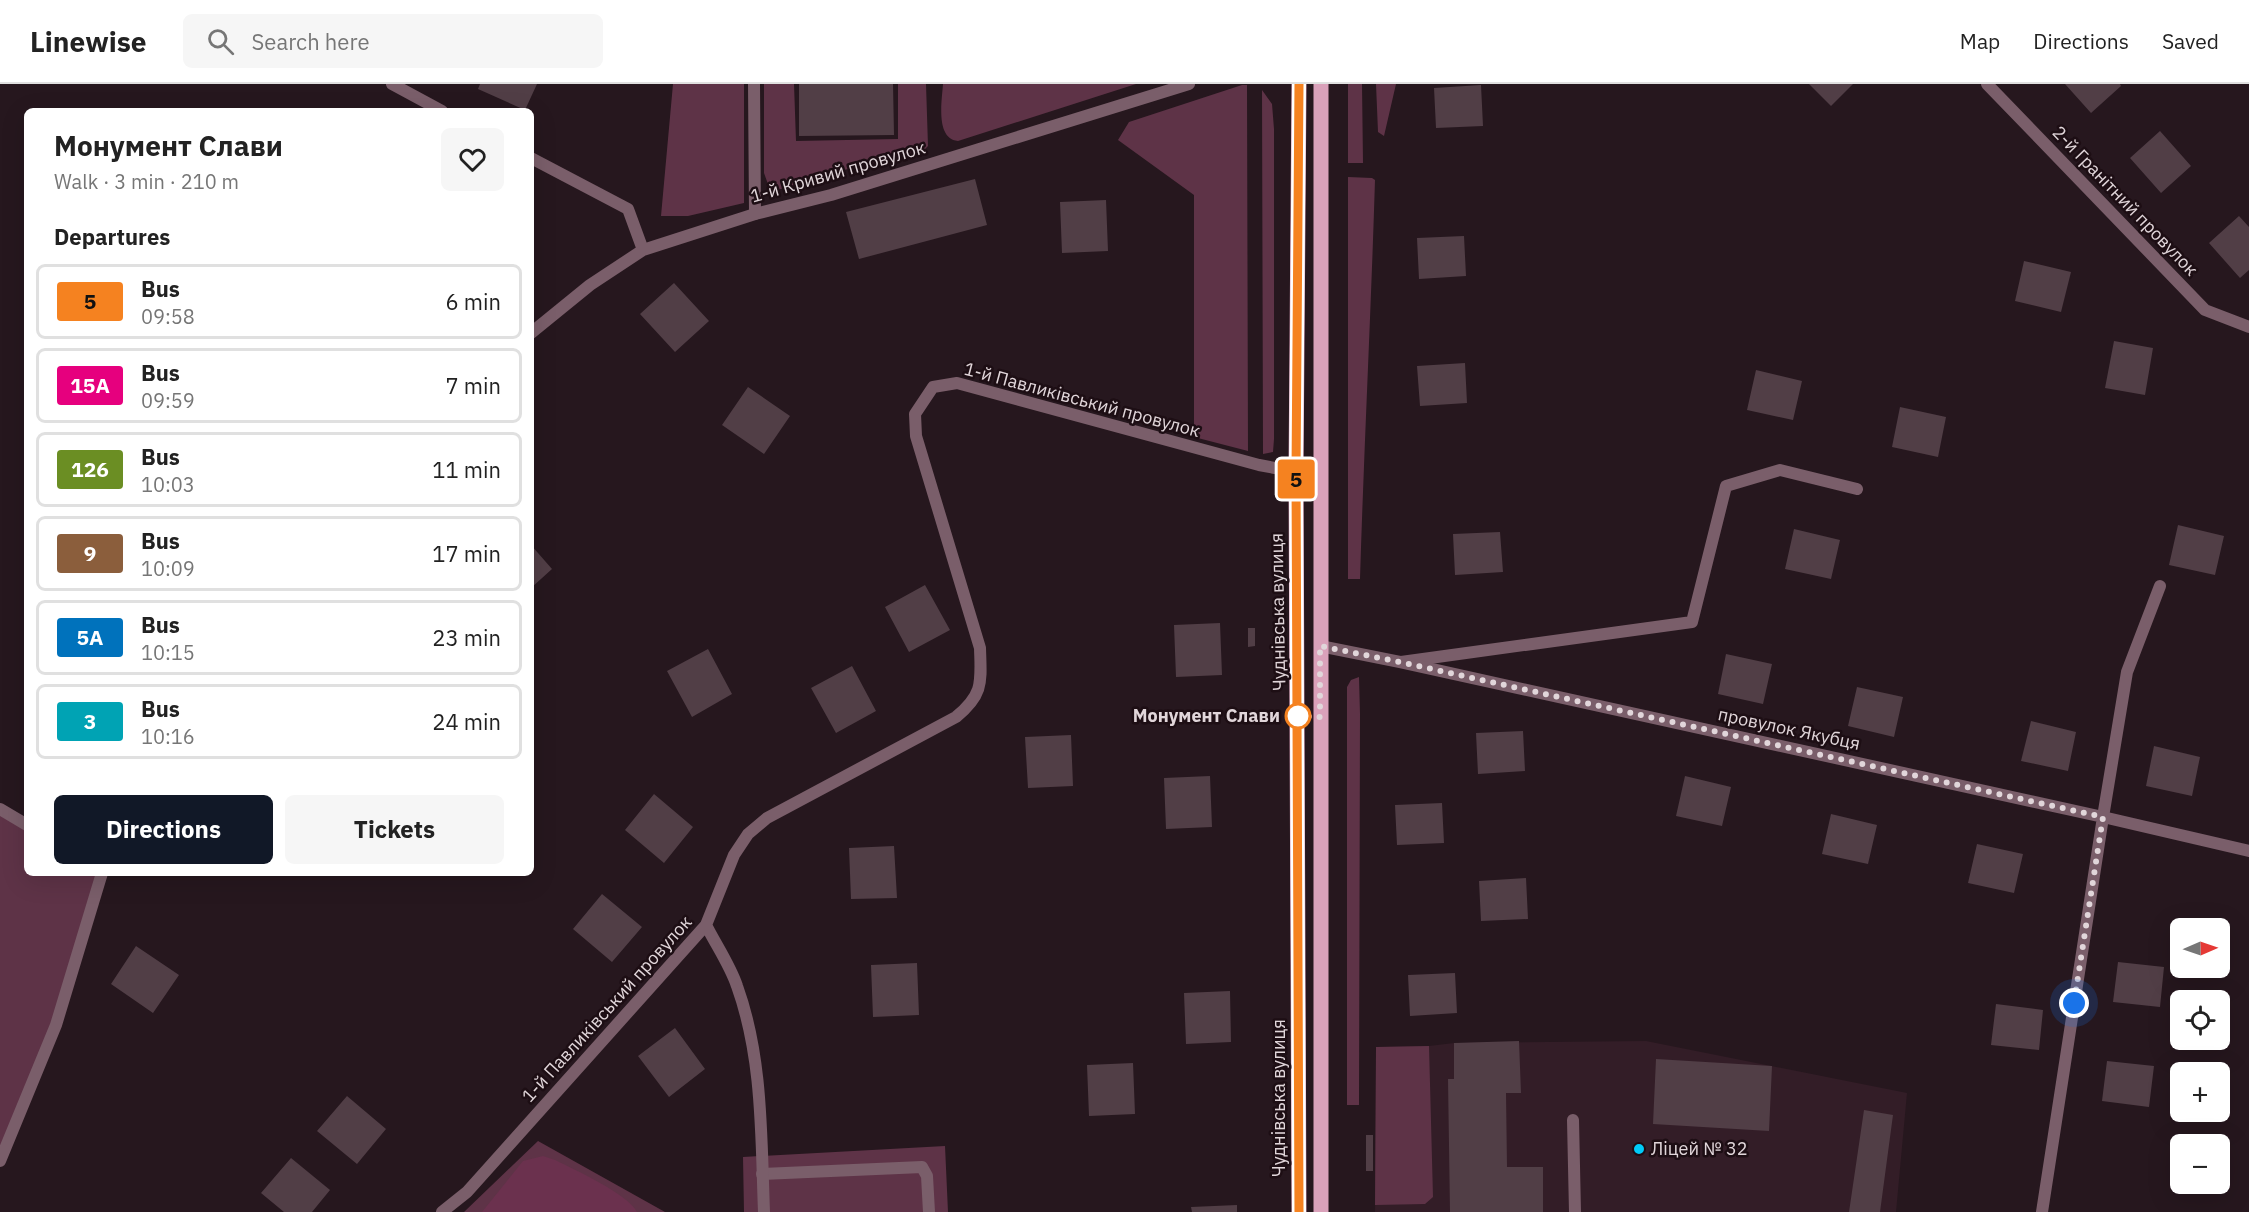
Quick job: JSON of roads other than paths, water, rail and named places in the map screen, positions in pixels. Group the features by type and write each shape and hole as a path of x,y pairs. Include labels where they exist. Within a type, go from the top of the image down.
{"main road":[{"name":"Чуднівська вулиця","path":"1299,84 1296,472 1299,1212"},
{"path":"1321,84 1322,1212"}],"street":[{"path":"392,84 436,108"},
{"path":"754,84 755,214"},
{"name":"1-й Кривий провулок","path":"534,331 590,285 643,249 755,214 831,195 1189,84"},
{"name":"2-й Гранітний провулок","path":"1987,84 2205,310 2249,327"},
{"path":"534,160 628,208 643,249"},
{"name":"1-й Павликівський провулок","path":"442,1212 467,1192 706,925 734,855 748,834 766,818 956,717 972,704 981,682 980,648 916,435 915,414 933,387 957,383 982,392 1247,462 1296,472"},
{"path":"1400,662 1692,622 1726,486 1780,470 1857,489"},
{"path":"2042,1212 2127,672 2160,586"},
{"name":"провулок Якубця","path":"1320,646 2249,851"},
{"path":"0,809 24,823"},
{"path":"0,1161 56,1025 101,876"},
{"path":"706,925 737,984 753,1040 760,1111 764,1212"},
{"path":"1573,1120 1575,1212"},
{"path":"762,1174 922,1167 927,1176 929,1212"}],"place":[{"name":"Монумент Слави","path":"1298,716"},
{"name":"Ліцей № 32","path":"1639,1149"}]}
